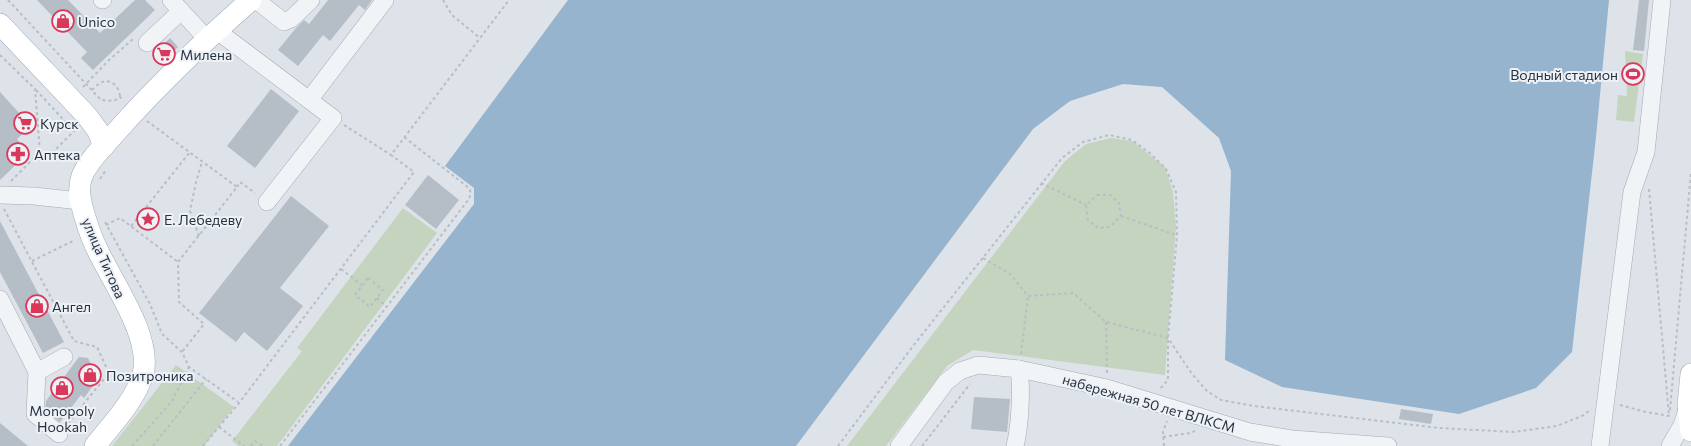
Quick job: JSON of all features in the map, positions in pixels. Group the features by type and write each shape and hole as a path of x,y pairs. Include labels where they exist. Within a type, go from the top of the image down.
{"main road":[{"name":"улица Титова","path":"95,446 132,398 143,373 144,348 134,321 90,233 80,201 79,189 82,176 104,146 128,104 251,0"},
{"path":"0,24 87,116 98,131 104,146"},
{"path":"1691,374 1691,431"}],"street":[{"path":"256,0 284,22 291,20 312,0"},
{"path":"309,100 385,0"},
{"path":"1600,446 1604,398 1632,192 1646,152 1662,0"},
{"path":"143,39 176,6 211,35 309,100 332,118 267,202"},
{"path":"4,195 34,196 80,201"},
{"path":"0,299 37,372 35,414 59,434"},
{"path":"37,372 64,357"},
{"name":"набережная 50 лет ВЛКСМ","path":"899,446 946,382 960,370 978,365 1019,369 1106,388 1250,432 1292,439 1388,446"},
{"path":"1015,446 1018,434 1019,369"},
{"path":"1670,446 1690,408"}],"path":[{"path":"8,0 101,100 128,104"},
{"path":"443,0 452,15 480,38"},
{"path":"391,154 509,0"},
{"path":"86,84 108,61 143,39"},
{"path":"0,55 35,89 74,131 49,156 40,152"},
{"path":"92,90 100,82 108,81 115,84 128,104 237,186"},
{"path":"35,89 40,152 4,195 74,341 97,347 109,373 59,434"},
{"path":"203,446 239,402 414,172 391,154 332,118"},
{"path":"838,446 1041,183 1062,158 1083,142 1110,135 1132,140 1151,154 1166,169 1176,192 1177,235 1168,338 1168,380 1151,401"},
{"path":"280,446 469,198 471,193 469,188 404,137"},
{"path":"131,226 190,152"},
{"path":"198,236 190,211 202,161"},
{"path":"97,183 109,166"},
{"path":"1669,416 1691,172"},
{"path":"182,352 204,324 179,302 178,262 240,182 267,202"},
{"path":"1041,183 1086,205"},
{"path":"1649,188 1669,416"},
{"path":"1086,205 1097,195 1110,195 1119,203 1121,216"},
{"path":"1086,205 1088,220 1098,228 1110,227 1121,216"},
{"path":"1121,216 1177,235"},
{"path":"102,218 150,304 162,334 182,352 189,367 239,402"},
{"path":"983,258 1010,274 1028,296 1019,369"},
{"path":"341,269 363,286"},
{"path":"368,278 383,290 370,307 355,295 363,286 368,278"},
{"path":"1028,296 1073,293 1106,322 1168,338 1192,374 1207,391 1221,400 1254,406 1439,428 1514,432 1557,426 1584,415 1604,398 1646,412 1669,416"},
{"path":"377,298 386,306"},
{"path":"1106,322 1106,388"},
{"path":"132,446 172,401 189,367"},
{"path":"154,446 206,379"},
{"path":"922,446 972,381"},
{"path":"1164,446 1163,432 1171,408"},
{"path":"219,427 244,446"},
{"path":"251,446 255,441 262,446"}],"green space":[{"name":"Водный стадион","path":"1625,51 1643,54 1634,122 1616,120 1618,95 1627,96"},
{"path":"1111,138 1132,141 1165,167 1173,192 1176,227 1165,375 973,350 947,366 886,446 847,446 1065,161 1086,144"},
{"path":"403,208 437,233 277,446 238,446 232,441 302,351 297,348"},
{"path":"176,365 234,407 204,446 112,446"}],"water":[{"path":"568,0 1609,0 1596,137 1572,352 1536,388 1459,414 1282,387 1225,360 1231,171 1219,138 1162,87 1123,84 1070,101 1033,129 796,446 288,446 474,204 474,188 445,166"}],"building":[{"path":"37,0 68,0 100,33 135,0 145,0 155,10 93,70 81,58 87,52"},
{"path":"328,0 372,0 365,10 359,5 330,41 323,35 298,66 278,50 304,20 309,24"},
{"path":"1639,0 1649,0 1644,51 1633,50"},
{"path":"170,38 178,47 161,63 153,55"},
{"path":"271,89 299,111 255,168 227,146"},
{"path":"0,92 31,126 17,139 20,143 17,146 26,155 0,180"},
{"path":"428,175 459,200 436,229 405,205"},
{"path":"291,196 329,226 280,288 303,306 267,351 244,332 236,342 199,313"},
{"path":"0,221 64,342 43,353 0,272"},
{"path":"79,357 88,358 98,379 84,398 81,395 60,422 45,410 46,401"},
{"path":"974,397 1010,399 1007,432 971,429"},
{"path":"1401,409 1433,414 1431,424 1399,419"},
{"path":"0,423 28,446 0,446"}],"place":[{"name":"Unico","path":"63,21"},
{"name":"Милена","path":"164,54"},
{"name":"Водный стадион","path":"1633,74"},
{"name":"Курск","path":"25,123"},
{"name":"Аптека","path":"18,154"},
{"name":"Е. Лебедеву","path":"148,219"},
{"name":"Ангел","path":"37,306"},
{"name":"Позитроника","path":"90,375"},
{"name":"Monopoly Hookah","path":"62,388"}]}
